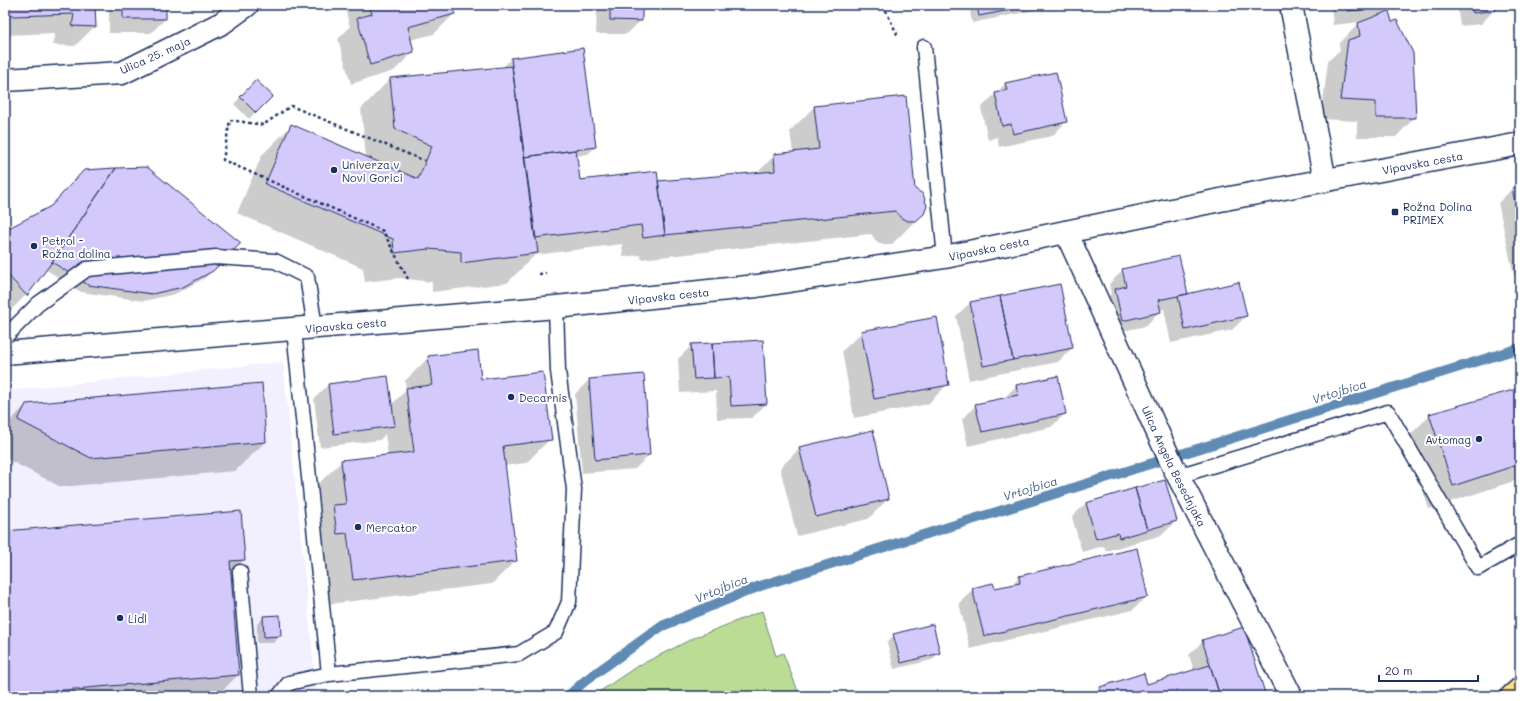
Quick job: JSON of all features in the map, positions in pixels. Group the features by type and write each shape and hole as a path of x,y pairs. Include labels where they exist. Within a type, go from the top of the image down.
{"main road":[{"name":"Ulica 25. maja","path":"5,80 122,73 222,24 247,5"},
{"path":"1290,5 1325,181"},
{"name":"Vipavska cesta","path":"5,353 556,307 757,286 945,257 1230,198 1520,144"},
{"name":"Ulica Angela Besednjaka","path":"1066,232 1175,471 1291,696"}],"lane":[{"path":"924,47 945,257"},
{"path":"5,337 38,304 87,269 216,257 275,261 307,277 305,329 329,674"},
{"path":"280,696 290,683 329,674 519,654 556,632 569,602 574,489 558,371 556,307"},
{"path":"1175,471 1388,412 1478,568 1520,544"},
{"path":"240,572 251,696"}],"path":[{"path":"883,5 898,36"},
{"path":"408,279 383,231 223,160 230,120 263,125 291,106 426,161"},
{"path":"539,274 546,273"}],"shaded area":[{"path":"283,362 317,696 5,696 5,391"}],"green space":[{"path":"762,611 776,656 783,653 800,696 593,696 636,667 696,637"}],"building":[{"path":"5,5 95,5 96,27 72,26 74,14 14,16 5,14"},
{"path":"123,5 166,5 166,19 123,19"},
{"path":"369,5 453,5 455,14 408,27 414,52 370,65 357,18 372,14"},
{"path":"610,5 642,5 642,21 610,20"},
{"path":"977,5 1035,5 979,16"},
{"path":"1346,5 1392,5 1393,7 1347,11"},
{"path":"1472,5 1495,5 1496,10 1473,13"},
{"path":"1389,11 1392,22 1397,20 1413,53 1416,118 1376,118 1376,102 1340,100 1348,40 1360,36 1358,23"},
{"path":"583,48 596,147 524,157 511,58"},
{"name":"Univerza v Novi Gorici","path":"512,66 538,253 461,263 461,252 429,249 394,253 393,239 265,184 291,124 418,179 432,146 395,129 390,78"},
{"path":"1056,72 1067,122 1013,134 1011,124 1002,126 995,93 1007,90 1005,83"},
{"path":"256,80 273,96 256,113 240,97"},
{"path":"906,96 915,189 923,194 927,206 924,214 916,221 908,221 901,218 895,211 665,235 658,181 775,171 774,154 819,149 814,106"},
{"path":"576,150 580,180 657,171 665,235 643,238 641,225 535,238 524,157"},
{"path":"147,167 241,243 213,271 183,287 152,294 88,285 52,262 116,168"},
{"name":"Petrol - Rožna dolina","path":"116,168 27,296 5,272 5,230 51,206 84,170"},
{"path":"1520,186 1520,225 1512,188"},
{"path":"1179,256 1188,294 1158,300 1161,312 1122,321 1115,289 1126,286 1122,269"},
{"path":"1239,282 1247,316 1185,330 1178,296"},
{"path":"1060,284 1073,348 1013,360 1000,296"},
{"path":"1000,296 1013,360 983,366 970,302"},
{"path":"937,317 949,385 874,399 861,331"},
{"path":"763,340 767,404 731,406 729,377 714,378 712,343"},
{"path":"712,343 714,378 694,379 691,344"},
{"path":"478,350 481,379 543,372 552,440 503,446 517,561 353,580 347,533 337,534 333,505 346,504 341,460 414,452 406,388 432,385 428,356"},
{"path":"644,374 650,455 595,460 589,379"},
{"path":"388,376 395,426 334,434 328,384"},
{"path":"1058,376 1066,414 982,432 975,404 1018,395 1016,385"},
{"path":"262,383 266,442 91,458 18,420 26,404"},
{"name":"Avtomag","path":"1520,388 1520,464 1453,486 1429,414"},
{"path":"873,430 889,499 816,517 799,447"},
{"path":"1165,480 1177,521 1147,530 1135,488"},
{"path":"1135,488 1147,530 1119,538 1118,533 1096,539 1086,503"},
{"name":"Lidl","path":"241,511 245,560 230,561 239,675 5,695 5,531"},
{"path":"1137,548 1148,597 984,636 972,588 993,583 995,588 1020,583 1019,576"},
{"path":"280,615 281,636 264,637 263,616"},
{"path":"933,624 940,653 901,663 893,634"},
{"path":"1244,627 1266,696 1220,696 1202,640"},
{"path":"1210,665 1220,696 1102,696 1100,687 1144,673 1147,684"}],"waterway":[{"name":"Vrtojbica","path":"568,696 586,680 662,626 760,586 1520,348"}],"place":[{"name":"Univerza v Novi Gorici","path":"334,170"},
{"name":"Rožna Dolina PRIMEX","path":"1395,212"},
{"name":"Petrol - Rožna dolina","path":"34,246"},
{"name":"Decarnis","path":"511,397"},
{"name":"Avtomag","path":"1479,439"},
{"name":"Mercator","path":"358,527"},
{"name":"Lidl","path":"120,618"}]}
